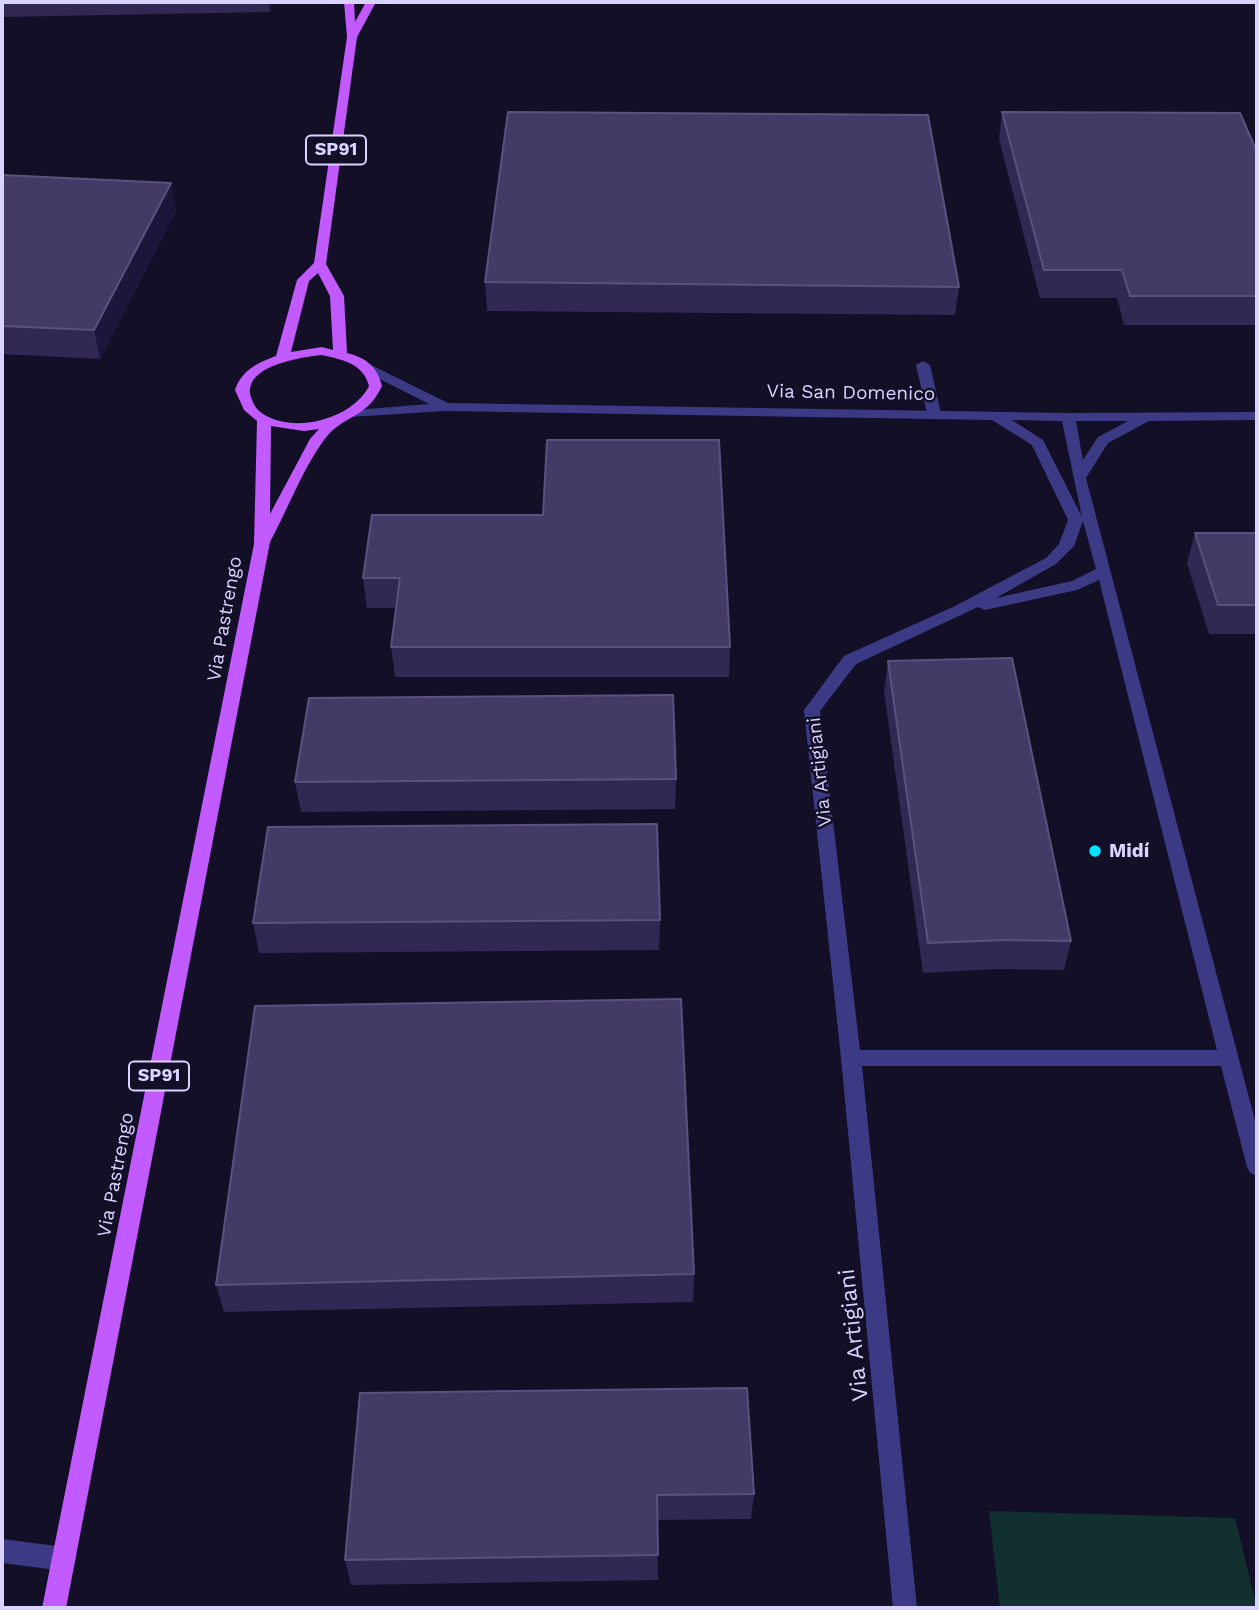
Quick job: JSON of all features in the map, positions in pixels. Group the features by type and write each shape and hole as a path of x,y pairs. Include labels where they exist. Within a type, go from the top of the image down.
{"main road":[{"path":"349,2 352,37"},
{"path":"352,37 371,2"},
{"name":"SP91","path":"320,264 352,37"},
{"path":"283,356 303,280 320,264 337,296 340,353"},
{"path":"303,352 340,353 357,359 369,368 376,380 375,393 368,404 355,414 331,424 284,426 264,420 250,411 243,399 244,387 251,374 265,364 283,356 303,352"},
{"name":"Via Pastrengo","path":"54,1608 243,654 262,544 264,420"},
{"name":"Via Pastrengo","path":"262,544 317,439 331,424"}],"street":[{"path":"923,365 934,413"},
{"name":"Via San Domenico","path":"369,368 445,407"},
{"name":"Via San Domenico","path":"355,414 445,407 1068,417 1257,416"},
{"path":"1079,478 1103,440 1149,415"},
{"name":"Via Artigiani","path":"905,1608 851,1058 812,710 850,660 961,610 1051,561 1066,546 1076,520 1038,443 995,416"},
{"path":"1068,417 1079,478 1257,1167"},
{"name":"Via Artigiani","path":"961,610 1077,585 1104,571"},
{"path":"851,1058 1228,1058"},
{"path":"2,1551 64,1559"}],"green space":[{"path":"989,1511 1235,1518 1257,1608 1000,1608"}],"building":[{"path":"508,112 928,115 959,287 485,282"},
{"path":"1002,112 1240,113 1257,152 1257,296 1130,296 1122,270 1044,270"},
{"path":"2,175 171,183 94,330 2,326"},
{"path":"547,440 719,440 730,647 391,647 400,578 363,578 372,515 543,515"},
{"path":"1195,533 1257,533 1257,605 1218,605"},
{"path":"1012,658 1071,941 928,943 888,661"},
{"path":"673,695 676,779 295,782 309,698"},
{"path":"657,824 660,920 253,923 268,827"},
{"path":"681,999 694,1274 216,1285 255,1006"},
{"path":"747,1388 754,1494 657,1495 658,1555 345,1560 360,1393"}],"place":[{"name":"Midí","path":"1095,851"}]}
